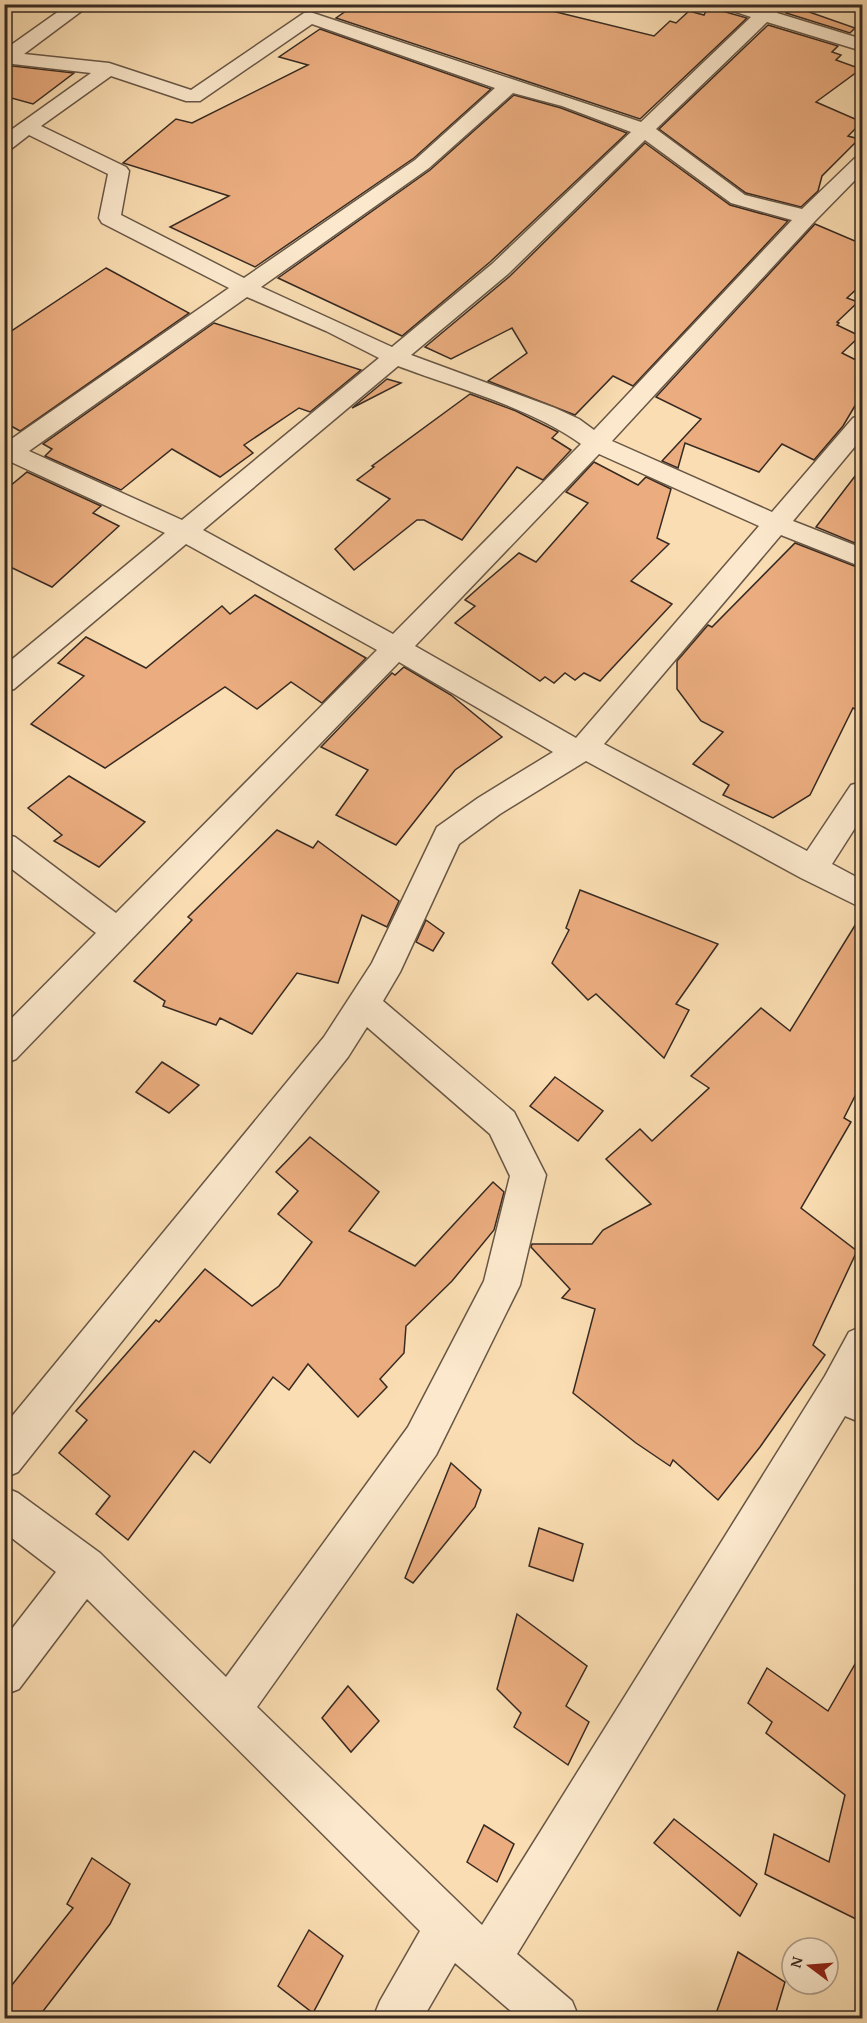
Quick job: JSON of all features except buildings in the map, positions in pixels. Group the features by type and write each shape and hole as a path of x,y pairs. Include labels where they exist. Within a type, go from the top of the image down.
{"street":[{"path":"5,52 82,4"},
{"path":"730,4 770,9 862,45"},
{"path":"4,682 500,269 770,9"},
{"path":"5,52 109,69 193,97 310,17 509,86 569,102 645,130 694,169 738,199 806,217"},
{"path":"4,145 109,69"},
{"path":"6,452 422,164 456,131 509,86"},
{"path":"27,128 119,171 110,219 246,288 334,326 395,357 546,413 570,424 596,443 777,524 862,558"},
{"path":"4,1049 596,443 806,217 862,162"},
{"path":"4,1458 336,1047 384,972 448,836 489,806 581,749 862,423"},
{"path":"6,452 185,532 581,749 862,895"},
{"path":"813,869 862,793"},
{"path":"4,846 118,932"},
{"path":"228,1710 422,1441 501,1285 528,1175 502,1123 363,1004"},
{"path":"487,1960 851,1397 862,1345"},
{"path":"4,1507 85,1568 449,1927 555,2019"},
{"path":"4,1674 85,1568"},
{"path":"397,2019 449,1927"}]}
